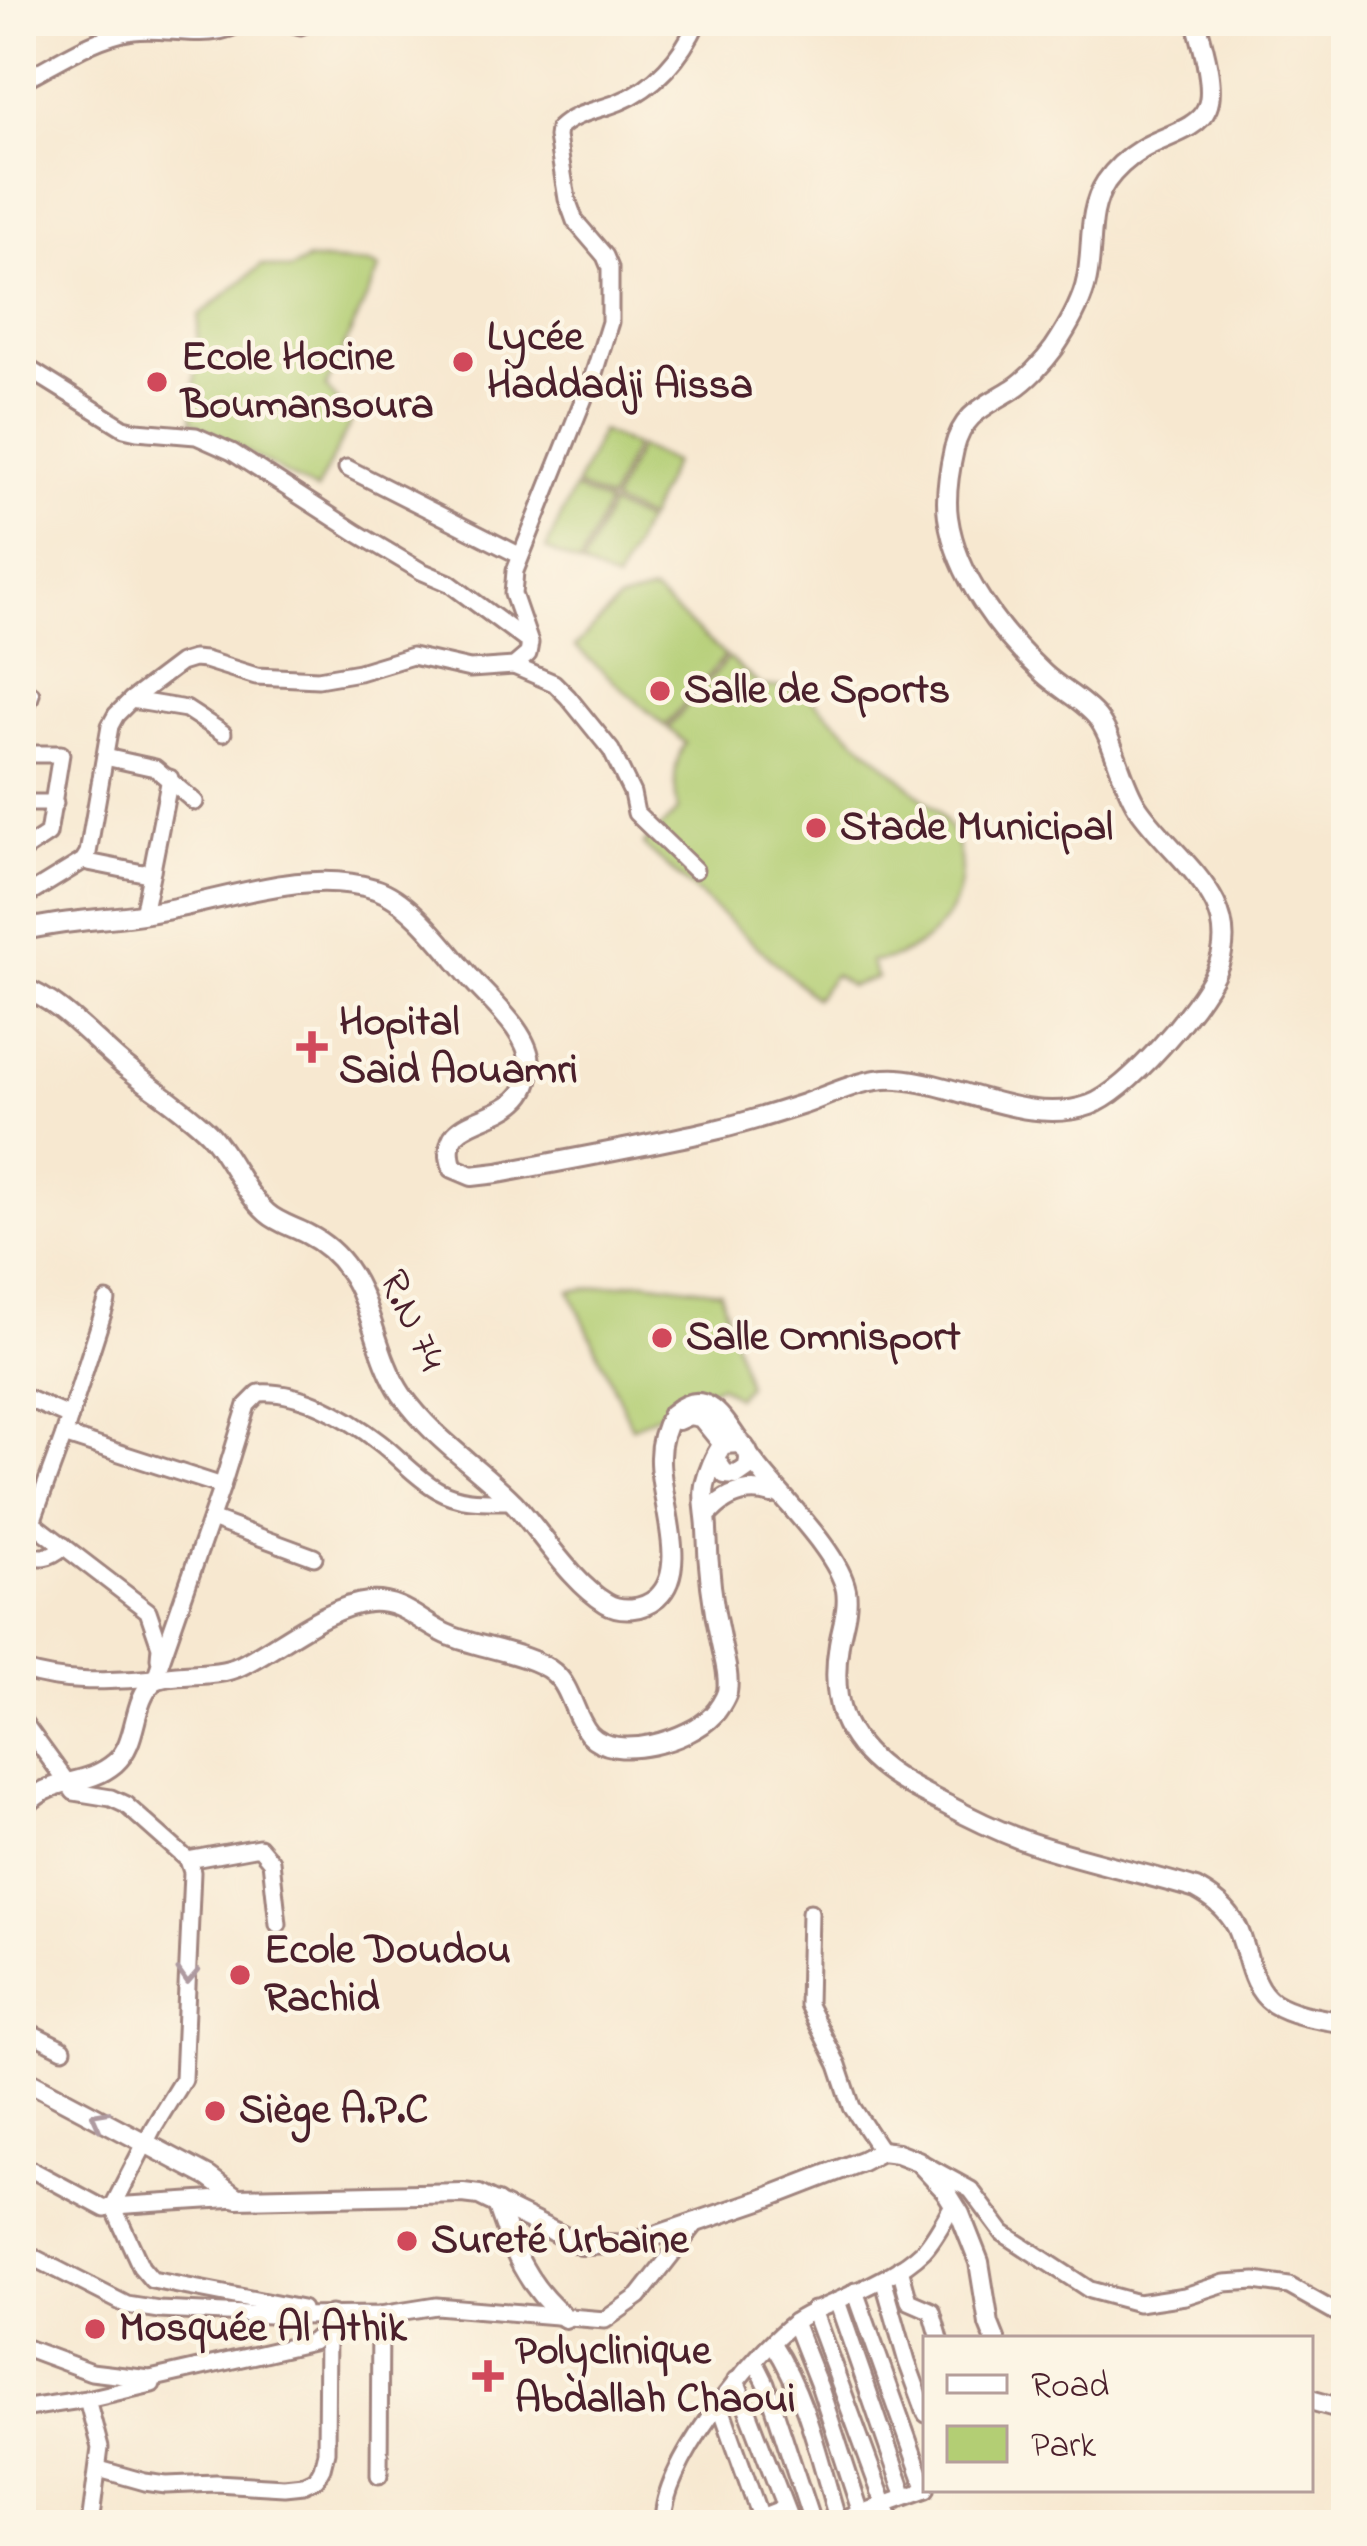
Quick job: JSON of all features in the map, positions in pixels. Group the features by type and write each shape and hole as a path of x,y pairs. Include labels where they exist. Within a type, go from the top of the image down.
{"main road":[{"path":"21,931 313,882 376,889 392,897 484,993 520,1036 530,1058 530,1078 515,1101 449,1139 453,1168 472,1176 722,1128 868,1081 924,1083 1032,1109 1084,1107 1115,1092 1192,1008 1216,970 1225,935 1221,914 1208,891 1137,806 1096,717 1042,672 988,608 953,544 948,484 961,429 975,410 1018,386 1052,352 1072,318 1085,286 1091,222 1104,184 1140,150 1188,126 1207,108 1209,86 1196,21"},
{"name":"R.N 74","path":"21,987 68,1016 207,1131 268,1214 332,1251 357,1286 378,1348 401,1393 445,1444 512,1501 592,1593 610,1606 626,1609 657,1598 668,1584 673,1552 660,1465 665,1431 676,1410 699,1402 719,1413 732,1459 779,1499 838,1570 846,1589 838,1647 838,1699 855,1740 875,1763 907,1785 1017,1838 1196,1889 1230,1916 1263,1994 1294,2012 1346,2023"},
{"path":"21,1811 45,1788 88,1778 117,1761 155,1678 226,1672 335,1611 367,1602 383,1602 414,1613 453,1637 552,1670 594,1739 622,1748 655,1745 690,1733 714,1714 727,1694 727,1669 712,1591 709,1519 732,1459"},
{"path":"709,1519 734,1494 753,1491 779,1499"},
{"path":"21,2077 208,2177 237,2198 479,2195 581,2245 623,2244 658,2235 881,2151 897,2153 918,2161 954,2203 979,2262 994,2336"},
{"path":"203,2200 208,2177"},
{"path":"497,2203 528,2279 565,2318"},
{"path":"1313,2401 1346,2410"}],"street":[{"path":"21,81 85,47 132,32 212,32 230,30 244,21"},
{"path":"282,21 300,26 314,21"},
{"path":"514,666 528,654 530,644 513,594 519,555 610,322 610,268 575,221 567,199 558,129 581,113 638,93 655,80 678,56 698,21"},
{"path":"21,364 124,428 196,436 232,452 357,533 448,584 530,644"},
{"path":"347,469 519,555"},
{"path":"21,899 83,861 88,853 110,727 116,716 180,663 193,659 274,679 318,679 412,656 470,669 514,666 554,683 568,697 611,750 632,793 636,813 695,870"},
{"path":"21,689 31,694 21,704"},
{"path":"131,700 187,709 223,733"},
{"path":"21,754 62,754 48,834 21,852"},
{"path":"105,758 155,768 195,802"},
{"path":"143,914 170,778"},
{"path":"21,803 55,803"},
{"path":"83,861 143,873 152,870"},
{"path":"107,1300 64,1435 27,1519 148,1611 160,1646 155,1678"},
{"path":"155,1678 247,1405 259,1393 278,1391 298,1397 356,1425 438,1490 468,1501 512,1501"},
{"path":"21,1396 70,1417"},
{"path":"64,1435 222,1486"},
{"path":"211,1519 314,1557"},
{"path":"21,1552 44,1559 64,1546"},
{"path":"21,1670 78,1683 155,1678"},
{"path":"21,1719 74,1792 126,1805 188,1860 193,1873 183,2079 109,2208"},
{"path":"188,1860 259,1847 272,1861 278,1924"},
{"path":"810,1912 808,2005 838,2065 852,2108 881,2151"},
{"path":"21,2028 63,2049"},
{"path":"918,2161 970,2190 1003,2234 1090,2290 1138,2303 1255,2281 1289,2286 1346,2318"},
{"path":"21,2164 109,2208 237,2198"},
{"path":"664,2525 662,2510 670,2488 708,2416 736,2380 794,2322 883,2279 925,2249 954,2203"},
{"path":"109,2208 152,2280 331,2322"},
{"path":"21,2252 127,2305 181,2312 331,2322 436,2306 605,2320 639,2296 697,2221"},
{"path":"900,2268 909,2301 932,2311 939,2336"},
{"path":"883,2279 923,2406"},
{"path":"855,2291 923,2470"},
{"path":"837,2302 905,2498"},
{"path":"813,2310 892,2525"},
{"path":"379,2474 380,2314"},
{"path":"21,2346 91,2372 150,2379 312,2342 331,2322"},
{"path":"99,2469 166,2485 284,2488 316,2479 326,2452 331,2322"},
{"path":"794,2322 861,2513"},
{"path":"773,2344 797,2391 833,2523 923,2491"},
{"path":"755,2361 812,2525"},
{"path":"21,2408 136,2390 184,2373"},
{"path":"736,2380 792,2525"},
{"path":"88,2399 100,2448 89,2525"},
{"path":"719,2402 760,2517 783,2508"}],"green space":[{"path":"308,260 380,268 326,387 352,420 316,491 192,421 199,316 262,265 290,270"},
{"path":"601,431 634,446 609,501 576,486"},
{"path":"638,447 673,462 647,519 612,503"},
{"path":"574,489 607,504 579,565 546,549"},
{"path":"610,506 645,522 616,582 582,566"},
{"name":"Salle de Sports","path":"653,592 725,656 665,726 575,647 619,601"},
{"name":"Stade Municipal","path":"728,658 761,686 788,688 808,696 938,811 953,836 961,874 950,911 925,941 908,952 870,962 877,978 850,986 834,975 815,998 643,845 678,811 675,776 685,743 668,728"},
{"name":"Salle Omnisport","path":"645,1281 720,1291 747,1385 736,1397 719,1385 632,1427 570,1291"}],"place":[{"name":"Lycée Haddadji Aissa","path":"463,362"},
{"name":"Ecole Hocine Boumansoura","path":"157,382"},
{"name":"Salle de Sports","path":"660,691"},
{"name":"Stade Municipal","path":"816,828"},
{"name":"Hopital Said Aouamri","path":"312,1047"},
{"name":"Salle Omnisport","path":"662,1338"},
{"name":"Ecole Doudou Rachid","path":"240,1975"},
{"name":"Siège A.P.C","path":"215,2111"},
{"name":"Sureté Urbaine","path":"407,2241"},
{"name":"Mosquée Al Athik","path":"95,2329"},
{"name":"Polyclinique Abdallah Chaoui","path":"488,2376"}]}
